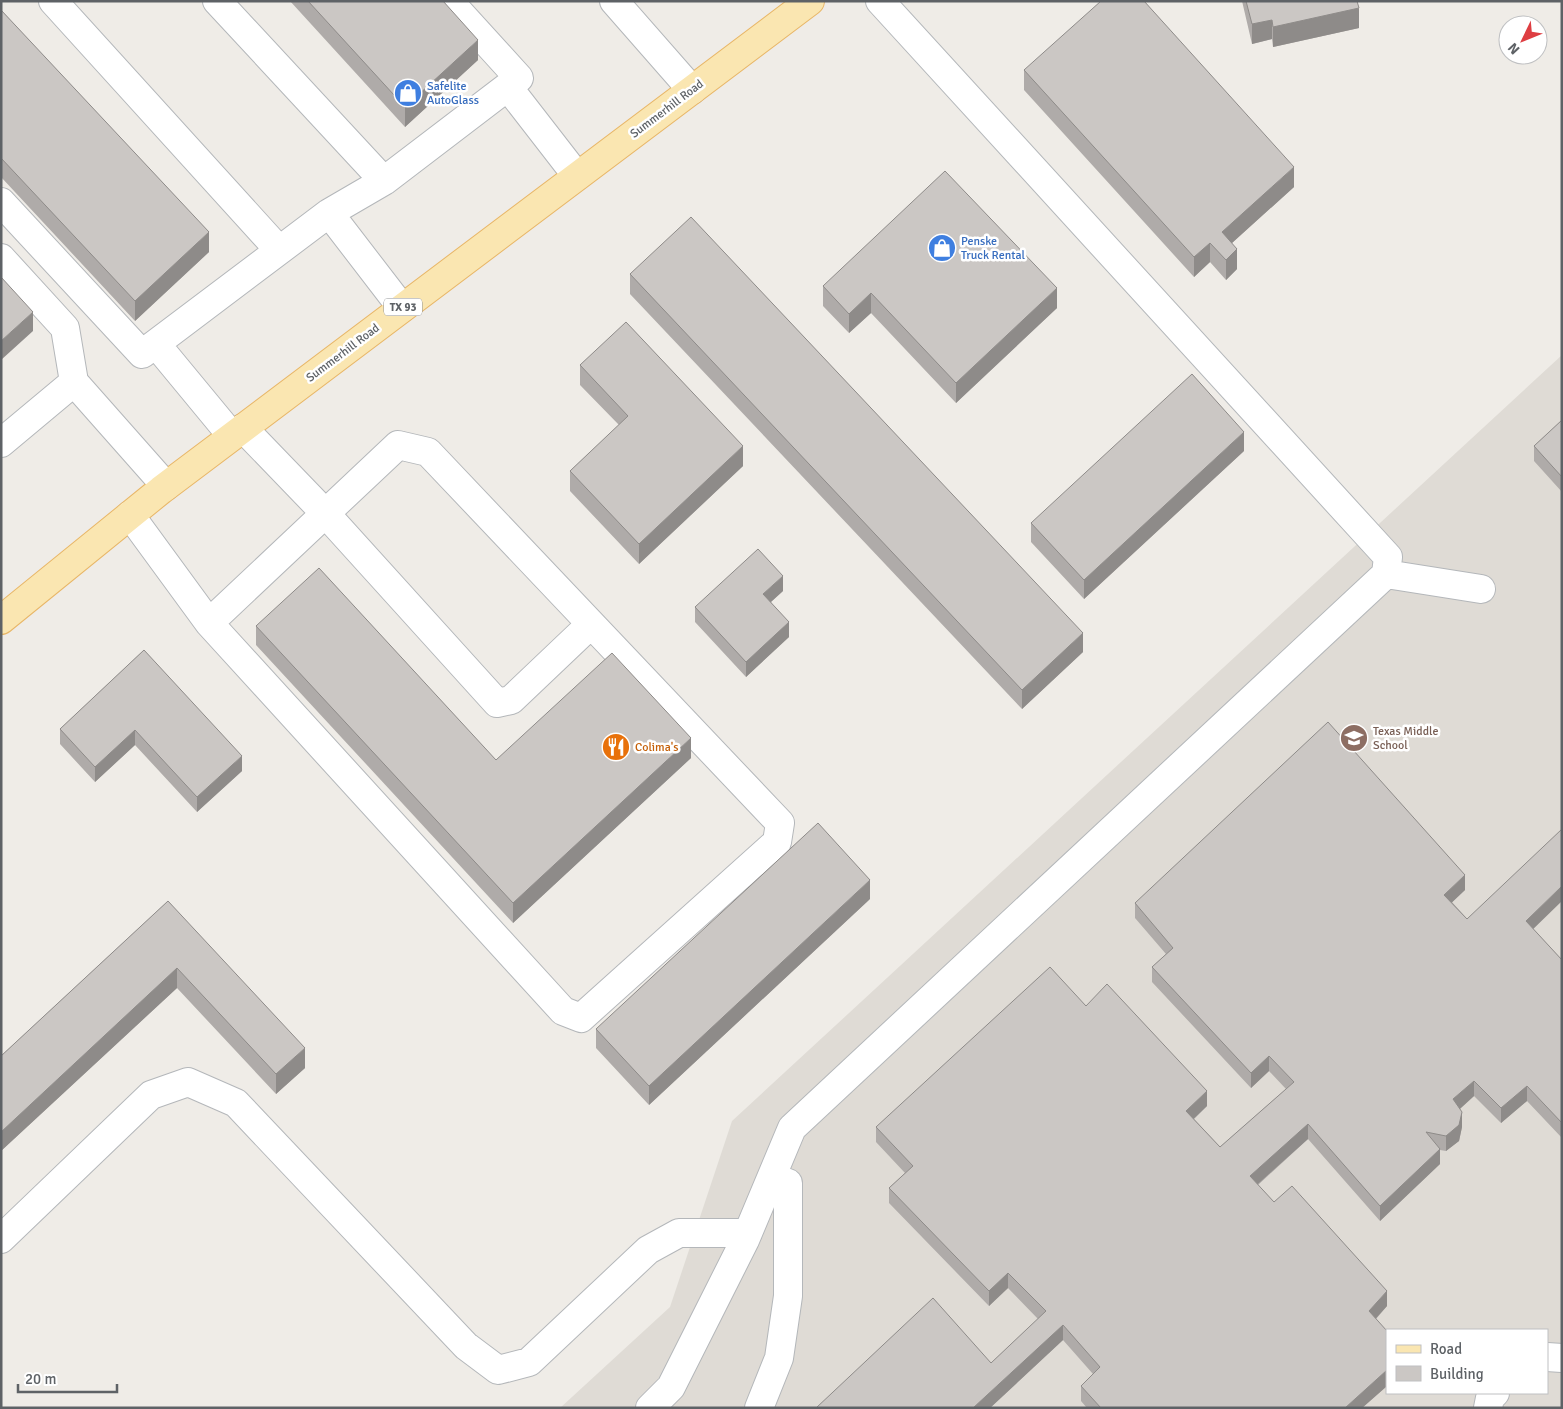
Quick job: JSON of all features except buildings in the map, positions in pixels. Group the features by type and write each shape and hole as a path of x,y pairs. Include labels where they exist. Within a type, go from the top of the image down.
{"main road":[{"name":"Summerhill Road","path":"4,613 237,432 810,1"}],"lane":[{"path":"53,1 279,250"},
{"path":"217,1 384,181"},
{"path":"1,202 142,354 329,213 384,181 519,78 449,1"},
{"path":"614,1 692,90"},
{"path":"650,1408 671,1388 748,1233 792,1128 1386,574 1388,557 880,1"},
{"path":"508,87 577,176"},
{"path":"329,213 402,308"},
{"path":"1,258 65,328 74,382 166,486"},
{"path":"156,344 237,432 325,513 497,702 512,700 591,624"},
{"path":"1,443 74,382"},
{"path":"130,515 209,623 563,1011 581,1018 777,842 780,823 428,452 398,445 209,623"},
{"path":"1386,574 1481,589"},
{"path":"1,1239 151,1095 188,1082 236,1103 466,1346 498,1370 529,1362 648,1250 679,1233 748,1233"},
{"path":"759,1408 779,1358 788,1296 788,1183 771,1179"},
{"path":"1548,1357 1562,1358"},
{"path":"1488,1408 1490,1398 1494,1394"}],"shaded area":[{"name":"Texas Middle School","path":"1562,355 1562,1408 560,1408 670,1307 732,1121"}],"place":[{"name":"Safelite AutoGlass","path":"408,93"},
{"name":"Penske Truck Rental","path":"942,248"},
{"name":"Texas Middle School","path":"1354,738"},
{"name":"Colima's","path":"616,747"}]}
